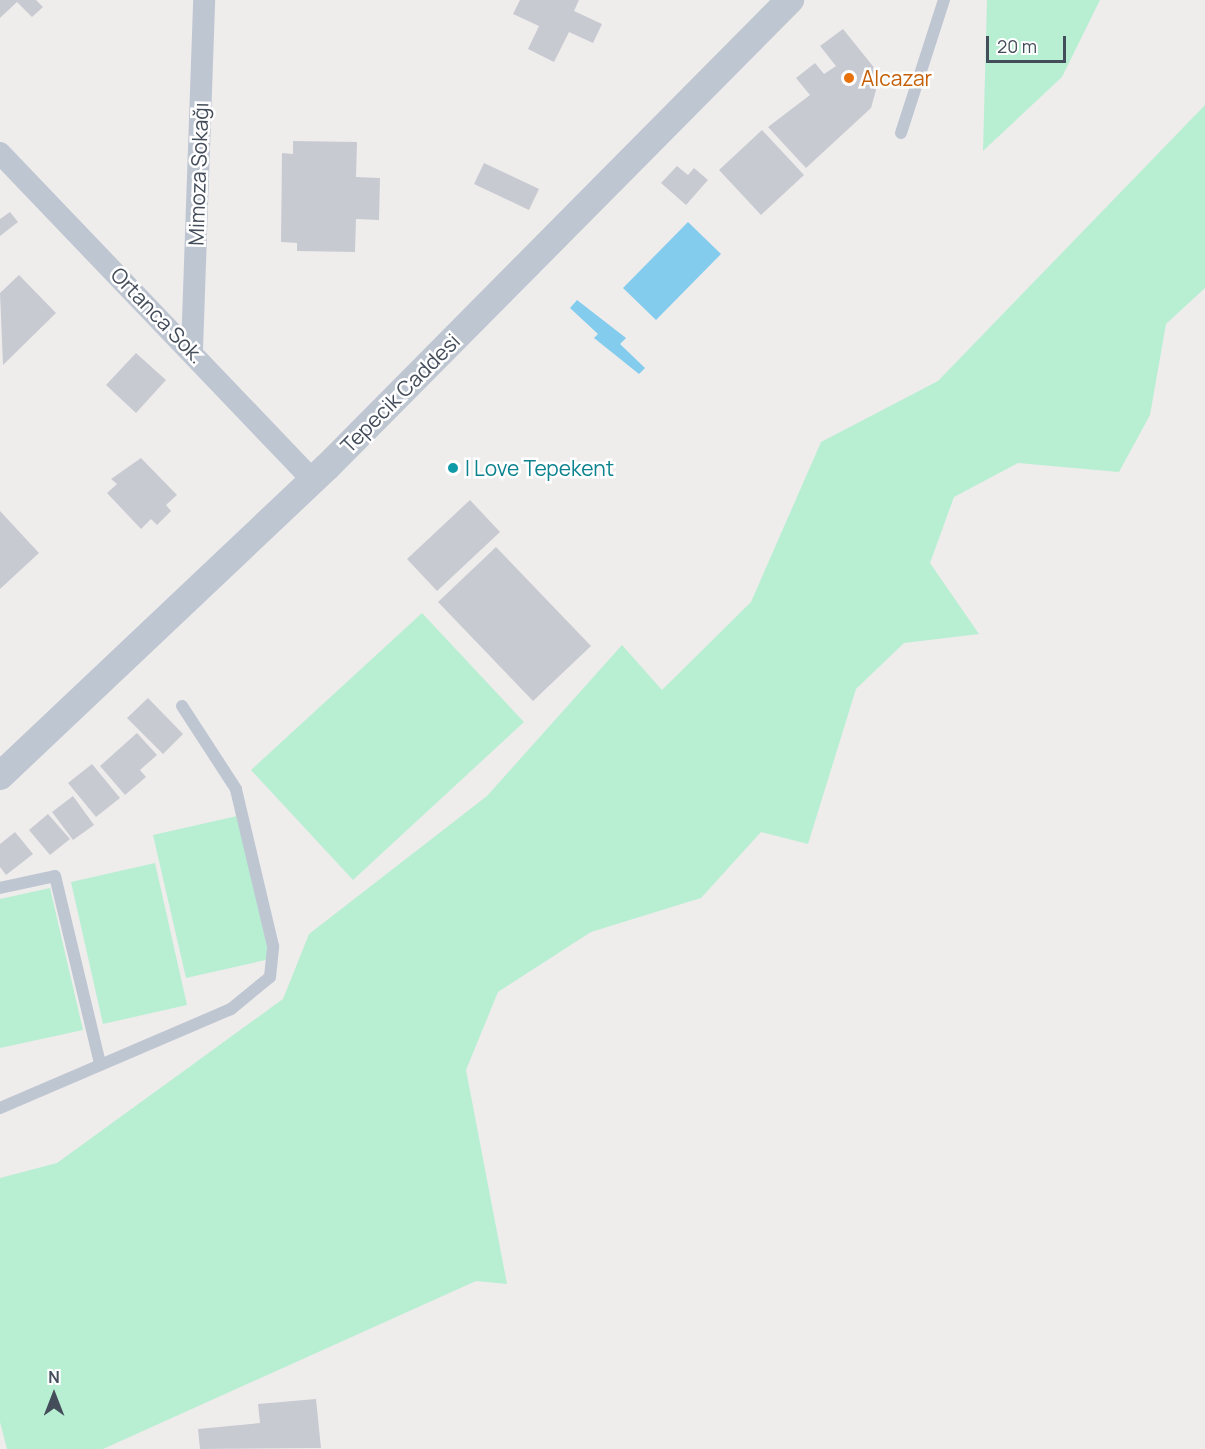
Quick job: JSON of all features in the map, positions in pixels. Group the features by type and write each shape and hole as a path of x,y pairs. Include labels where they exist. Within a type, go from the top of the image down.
{"street":[{"name":"Mimoza Sokağı","path":"192,349 204,0"},
{"name":"Tepecik Caddesi","path":"0,776 313,480 790,0"},
{"name":"Ortanca Sok.","path":"0,153 192,349 313,480"}],"lane":[{"path":"901,133 944,0"},
{"path":"0,1108 231,1009 270,977 273,946 236,789 182,706"},
{"path":"0,888 55,876 100,1064"}],"green space":[{"path":"987,0 1100,0 1062,77 983,151"},
{"path":"1205,105 1205,288 1166,324 1150,415 1119,472 1018,463 954,497 930,563 979,634 904,643 856,689 808,844 761,832 701,898 591,932 498,992 466,1070 507,1284 476,1281 103,1449 7,1449 0,1422 0,1178 57,1163 283,999 309,934 487,796 622,645 662,690 751,602 821,442 938,381"},
{"path":"422,613 524,722 353,880 251,770"},
{"path":"237,816 270,959 186,978 153,835"},
{"path":"155,863 187,1005 103,1024 71,882"},
{"path":"50,888 83,1030 0,1048 0,899"}],"water":[{"path":"688,222 721,254 656,320 623,288"},
{"path":"577,300 626,338 620,344 645,368 639,374 594,338 598,334 570,308"}],"building":[{"path":"0,0 36,0 43,7 32,17 17,2 0,18"},
{"path":"520,0 579,0 574,11 602,24 593,43 569,32 554,62 528,49 539,26 513,14"},
{"path":"843,29 876,70 876,90 871,108 806,168 768,127 810,95 796,78 815,63 824,74 836,66 820,46"},
{"path":"762,130 804,175 761,215 719,170"},
{"path":"293,141 357,142 356,177 380,178 379,220 356,219 355,252 297,251 297,243 281,242 282,153 293,154"},
{"path":"484,163 539,189 529,210 474,184"},
{"path":"677,166 688,175 694,168 708,180 686,205 661,183"},
{"path":"10,212 18,222 0,236 0,219"},
{"path":"19,275 56,313 3,365 0,293"},
{"path":"136,353 166,380 136,413 106,385"},
{"path":"141,458 177,495 166,505 171,511 157,525 151,519 141,529 107,493 117,484 111,479"},
{"path":"470,500 500,532 437,591 407,559"},
{"path":"0,511 39,553 0,589"},
{"path":"496,547 591,646 533,701 438,602"},
{"path":"148,698 183,734 163,754 127,718"},
{"path":"137,733 157,755 140,770 146,777 125,795 100,766"},
{"path":"92,764 120,798 96,817 68,783"},
{"path":"73,796 94,825 73,840 52,812"},
{"path":"48,814 70,839 50,855 29,830"},
{"path":"15,832 33,854 6,875 0,867 0,844"},
{"path":"316,1399 321,1448 200,1449 198,1429 260,1423 258,1404"}],"place":[{"name":"Alcazar","path":"849,78"},
{"name":"I Love Tepekent","path":"453,468"}]}
